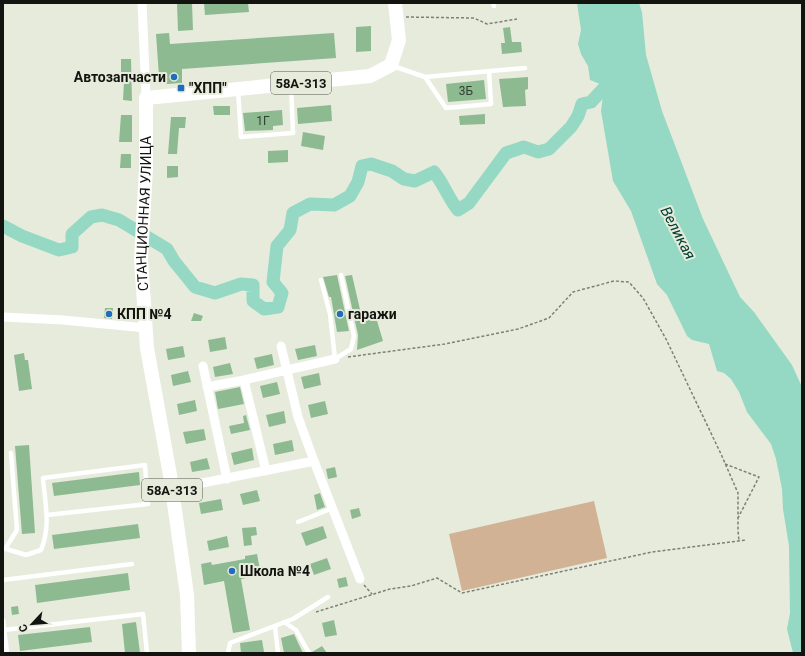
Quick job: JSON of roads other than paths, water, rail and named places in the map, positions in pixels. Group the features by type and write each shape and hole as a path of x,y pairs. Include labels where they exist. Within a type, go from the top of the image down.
{"main road":[{"path":"391,65 399,40 395,3"},
{"name":"58А-313","path":"146,98 370,76 391,65"},
{"name":"СТАНЦИОННАЯ УЛИЦА","path":"146,98 146,168 141,259 146,328"},
{"name":"58А-313","path":"146,328 187,595 189,653"}],"street":[{"path":"142,3 146,98"},
{"path":"3,317 63,320 146,328"},
{"path":"281,346 298,417 360,579"},
{"path":"207,387 335,359"},
{"path":"203,366 227,478"},
{"path":"244,380 266,471"},
{"path":"172,490 314,461"}],"lane":[{"path":"391,65 425,77 525,68"},
{"path":"425,77 446,108 484,105 491,104 489,71"},
{"path":"238,89 241,137 293,133 291,84"},
{"path":"321,280 330,314 335,359 350,349 354,336 341,275"},
{"path":"11,453 17,530 4,548 26,555 41,550 46,539 47,515 43,478 145,465 148,504 47,515"},
{"path":"298,522 332,507"},
{"path":"3,580 132,564"},
{"path":"228,653 230,643 293,619 328,597"},
{"path":"4,630 143,614 147,653"},
{"path":"3,620 7,653"},
{"path":"284,622 296,630 309,653"},
{"path":"275,626 278,653"}],"water":[{"name":"Великая","path":"577,3 639,3 642,12 646,55 662,111 703,219 740,297 754,312 792,365 802,387 802,653 793,653 787,629 790,613 789,546 783,509 782,489 776,459 771,444 747,412 739,392 731,379 724,373 717,371 709,344 692,340 687,336 667,295 657,284 631,211 613,181 601,111 604,88 600,84 590,80 588,66 581,54 578,44 581,30"}],"waterway":[{"path":"3,226 22,236 59,250 72,247 72,234 91,217 102,215 119,220 167,249 174,261 195,287 215,293 241,284 253,285 253,301 264,309 278,307 282,293 273,282 277,246 290,230 293,213 310,204 334,205 350,196 358,182 362,166 371,164 392,171 404,179 415,181 434,172 458,210 469,203 506,153 524,147 538,152 549,149 571,127 578,116 582,104 591,102 604,88 621,85"}],"place":[{"name":"Автозапчасти","path":"174,77"},
{"name":"\"ХПП\"","path":"181,88"},
{"name":"КПП №4","path":"109,314"},
{"name":"гаражи","path":"340,314"},
{"name":"Школа №4","path":"232,571"}]}
